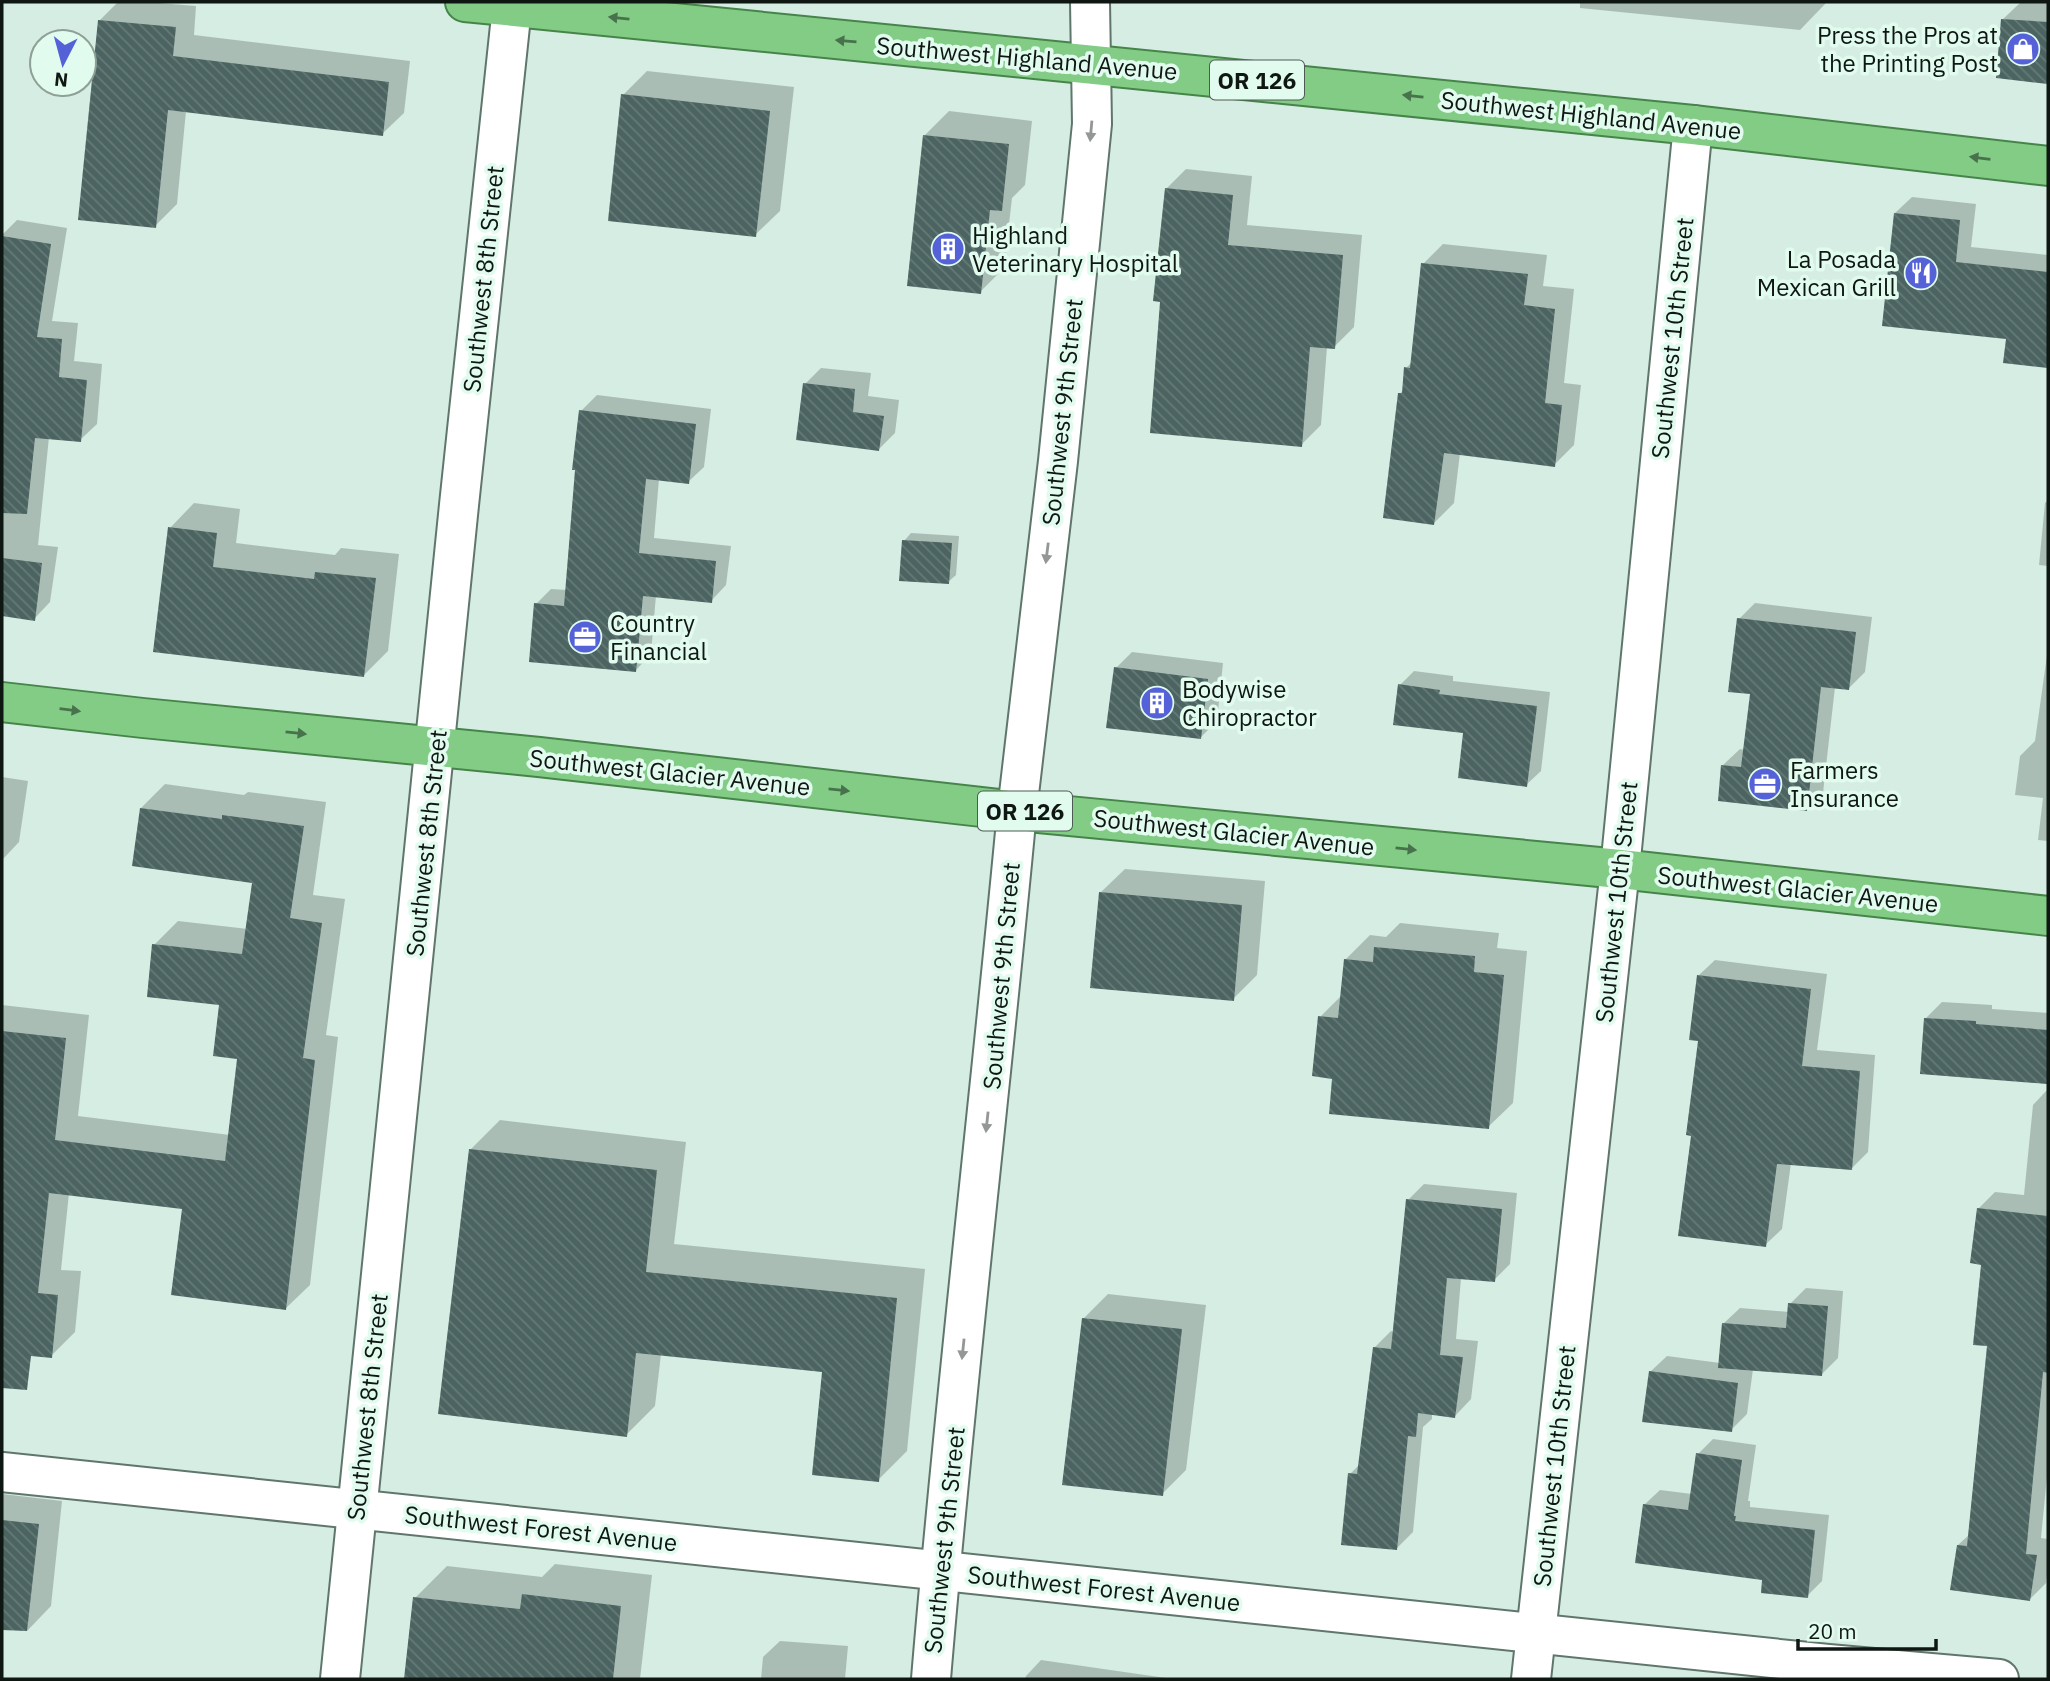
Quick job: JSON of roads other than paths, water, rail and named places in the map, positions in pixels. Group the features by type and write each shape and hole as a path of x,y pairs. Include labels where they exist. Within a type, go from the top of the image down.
{"highway":[{"name":"Southwest Highland Avenue","path":"465,2 1693,125 2048,166"},
{"name":"Southwest Glacier Avenue","path":"2,702 1017,811 1620,869 2048,916"}],"street":[{"name":"Southwest 9th Street","path":"931,1679 1017,811 1058,461 1092,124 1090,2"},
{"name":"Southwest 8th Street","path":"340,1679 512,7"},
{"name":"Southwest 10th Street","path":"1531,1679 1620,869 1693,125"},
{"name":"Southwest Forest Avenue","path":"2,1472 1999,1679"}],"place":[{"name":"Press the Pros at the Printing Post","path":"2023,49"},
{"name":"Highland Veterinary Hospital","path":"948,249"},
{"name":"La Posada Mexican Grill","path":"1921,273"},
{"name":"Country Financial","path":"585,637"},
{"name":"Bodywise Chiropractor","path":"1157,703"},
{"name":"Farmers Insurance","path":"1765,784"}]}
